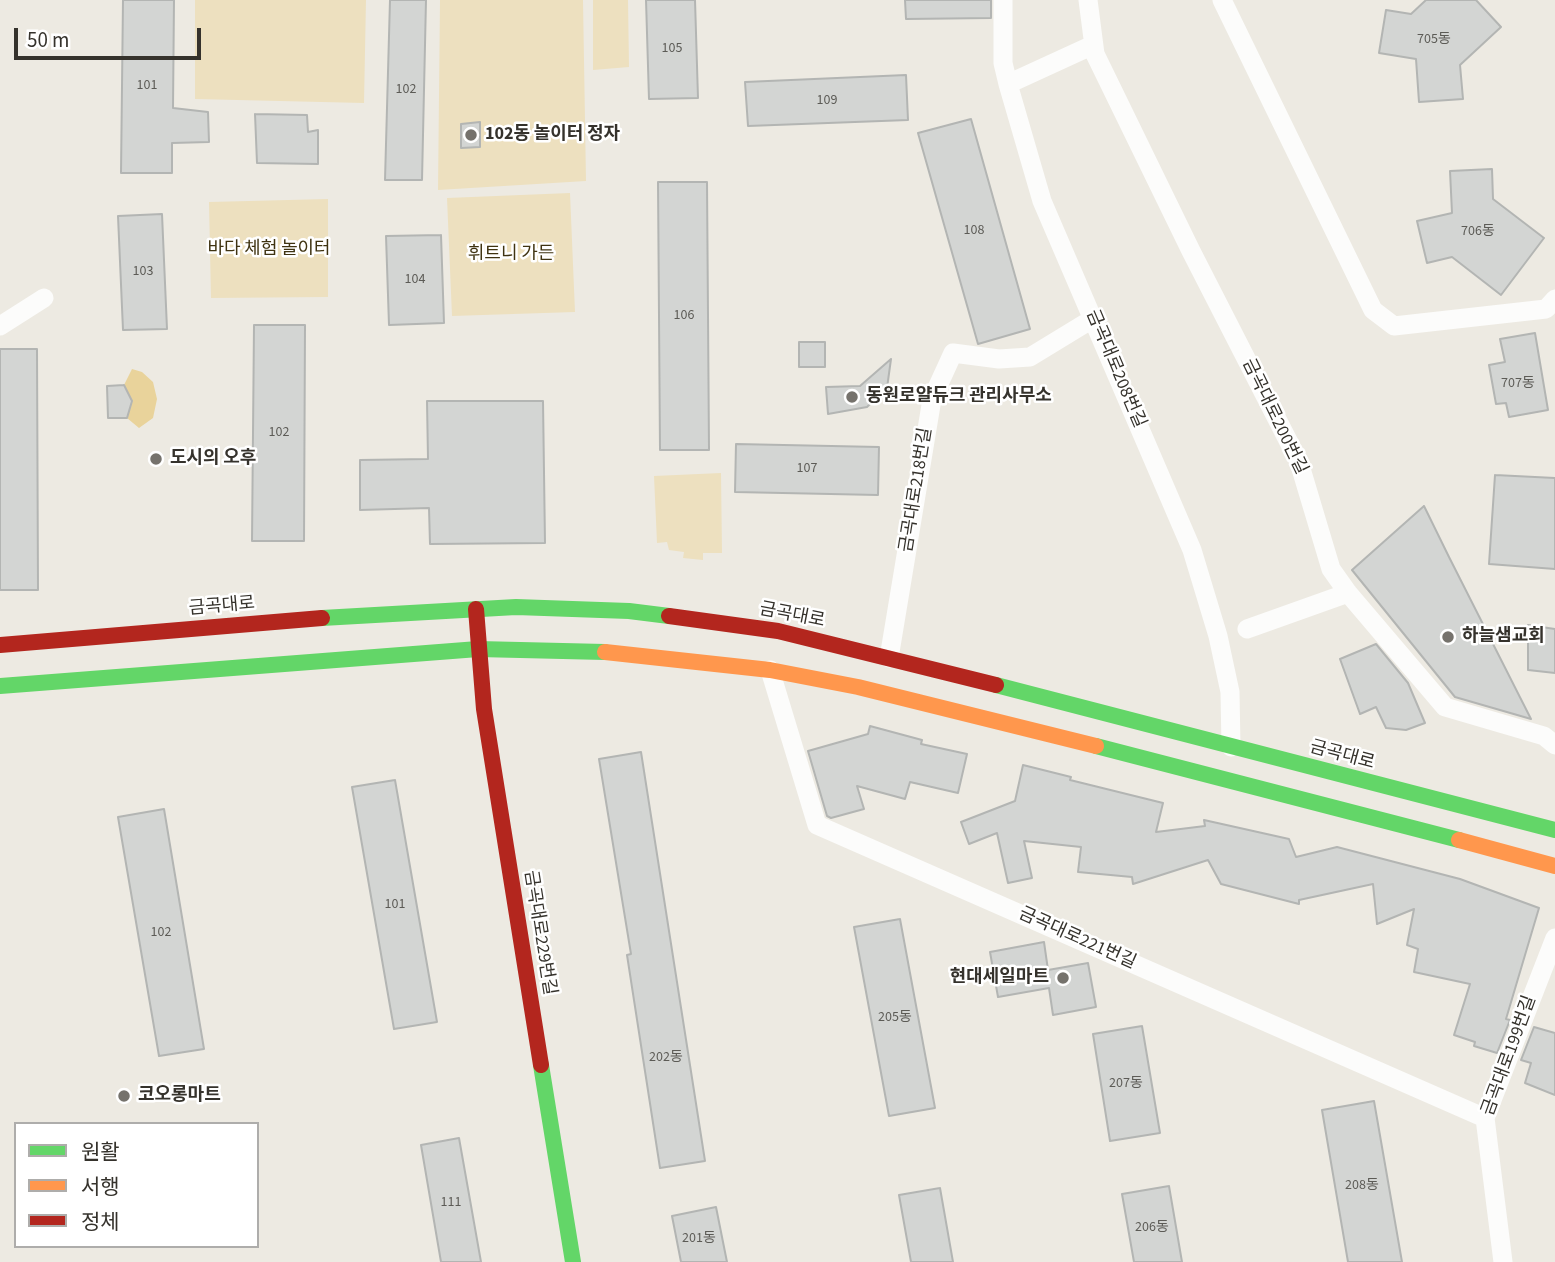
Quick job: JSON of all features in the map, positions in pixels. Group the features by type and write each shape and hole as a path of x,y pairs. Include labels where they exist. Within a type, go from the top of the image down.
{"main road":[{"name":"금곡대로","path":"0,646 382,613 516,607 629,611 778,631 1555,830"},
{"name":"금곡대로229번길","path":"476,609 484,709 573,1262"},
{"path":"0,686 478,649 596,651 770,670 858,687 1227,779 1555,866"}],"street":[{"name":"금곡대로208번길","path":"1003,0 1003,63 1042,201 1192,550 1218,636 1230,692 1231,747"},
{"name":"금곡대로200번길","path":"1088,0 1095,54 1299,463 1331,569 1445,708 1544,736 1555,745"},
{"path":"1222,0 1373,310 1394,326 1545,309 1555,299"},
{"path":"1008,84 1093,45"},
{"path":"0,326 44,298"},
{"name":"금곡대로218번길","path":"890,658 932,399 953,353 999,359 1030,357 1094,318"},
{"path":"1247,629 1348,593"},
{"name":"금곡대로221번길","path":"770,670 817,825 1485,1118"},
{"name":"금곡대로199번길","path":"1503,1262 1485,1118 1555,938"}],"green space":[{"path":"195,0 366,0 364,103 195,99"},
{"path":"440,0 583,0 586,181 438,190"},
{"path":"593,0 628,0 629,67 593,70"},
{"name":"휘트니 가든","path":"570,193 575,312 452,316 447,198"},
{"name":"바다 체험 놀이터","path":"328,199 328,297 211,298 209,202"},
{"path":"721,473 722,553 703,553 703,560 683,558 684,552 669,550 667,542 657,543 654,476"}],"shaded area":[{"path":"132,369 142,372 153,382 157,399 153,418 139,428 127,418 132,401 124,385"}],"building":[{"path":"123,0 174,0 173,108 208,112 209,142 172,143 172,173 121,173"},
{"path":"390,0 426,0 422,180 385,180"},
{"path":"646,0 695,0 698,98 649,99"},
{"path":"905,0 991,0 991,18 906,19"},
{"path":"1426,0 1476,0 1501,27 1460,65 1463,99 1419,102 1416,59 1379,53 1386,10 1411,14"},
{"path":"906,75 908,120 748,126 745,82"},
{"path":"255,114 307,115 308,132 318,130 318,164 257,163"},
{"path":"971,119 1030,329 978,344 918,133"},
{"name":"102동 놀이터 정자","path":"480,122 480,147 461,148 461,124"},
{"path":"1492,169 1493,199 1544,238 1501,295 1452,257 1427,263 1417,221 1452,213 1450,171"},
{"path":"658,182 707,182 709,450 660,450"},
{"path":"162,214 167,329 123,330 118,216"},
{"path":"441,235 444,323 389,325 386,236"},
{"path":"254,325 305,325 304,541 252,541"},
{"path":"1535,333 1548,410 1509,417 1506,403 1496,404 1489,365 1505,362 1500,339"},
{"path":"799,342 825,342 825,367 799,367"},
{"path":"0,349 37,349 38,590 0,590"},
{"name":"동원로얄듀크 관리사무소","path":"891,359 887,388 867,407 828,414 826,387 860,386"},
{"path":"124,385 132,401 127,418 108,418 107,386"},
{"path":"427,401 543,401 545,543 430,544 429,508 360,510 360,460 428,459"},
{"path":"736,444 879,447 878,495 735,492"},
{"path":"1495,475 1555,478 1555,569 1489,564"},
{"name":"하늘샘교회","path":"1424,506 1531,719 1455,697 1352,570"},
{"path":"1528,625 1555,629 1555,673 1528,670"},
{"path":"1376,644 1408,683 1425,723 1406,730 1386,728 1376,707 1360,714 1340,659"},
{"path":"870,726 922,740 921,744 967,754 958,793 910,782 905,799 857,786 864,809 831,818 827,816 808,751 868,734"},
{"path":"641,752 705,1161 660,1168 627,955 631,954 599,759"},
{"path":"1023,765 1071,777 1070,780 1163,803 1156,832 1205,826 1204,820 1289,839 1296,857 1337,847 1460,879 1539,908 1506,1019 1510,1020 1497,1053 1474,1046 1475,1042 1454,1035 1470,984 1414,972 1418,949 1407,945 1414,909 1377,924 1373,884 1299,900 1299,904 1221,884 1208,860 1133,884 1132,877 1078,872 1081,847 1024,841 1032,878 1008,883 997,833 969,844 961,822 1015,801"},
{"path":"395,780 437,1022 394,1029 352,787"},
{"path":"164,809 204,1049 159,1056 118,817"},
{"path":"900,919 935,1108 889,1116 854,927"},
{"path":"1044,942 1048,970 1088,963 1096,1007 1053,1015 1049,988 998,997 990,952"},
{"path":"1142,1026 1160,1133 1110,1141 1093,1034"},
{"path":"1534,1027 1555,1033 1555,1095 1525,1083 1531,1063 1521,1060"},
{"path":"1374,1101 1402,1262 1348,1262 1322,1110"},
{"path":"459,1138 481,1262 441,1262 421,1145"},
{"path":"1169,1186 1182,1262 1134,1262 1122,1194"},
{"path":"940,1188 953,1262 911,1262 899,1195"},
{"path":"716,1207 727,1262 681,1262 672,1216"}],"traffic: fast":[{"path":"322,618 516,607 629,611 669,616"},
{"path":"0,686 478,649 605,652"},
{"path":"996,685 1555,830"},
{"path":"1096,746 1459,840"},
{"path":"541,1065 573,1262"}],"traffic: slow":[{"path":"605,652 770,670 858,687 1096,746"},
{"path":"1459,840 1555,866"}],"traffic: jam":[{"path":"476,609 484,709 541,1065"},
{"path":"669,616 778,631 996,685"},
{"path":"0,645 322,618"}],"place":[{"name":"102동 놀이터 정자","path":"471,135"},
{"name":"동원로얄듀크 관리사무소","path":"852,397"},
{"name":"도시의 오후","path":"156,459"},
{"name":"하늘샘교회","path":"1448,637"},
{"name":"현대세일마트","path":"1063,978"},
{"name":"코오롱마트","path":"124,1096"}]}
